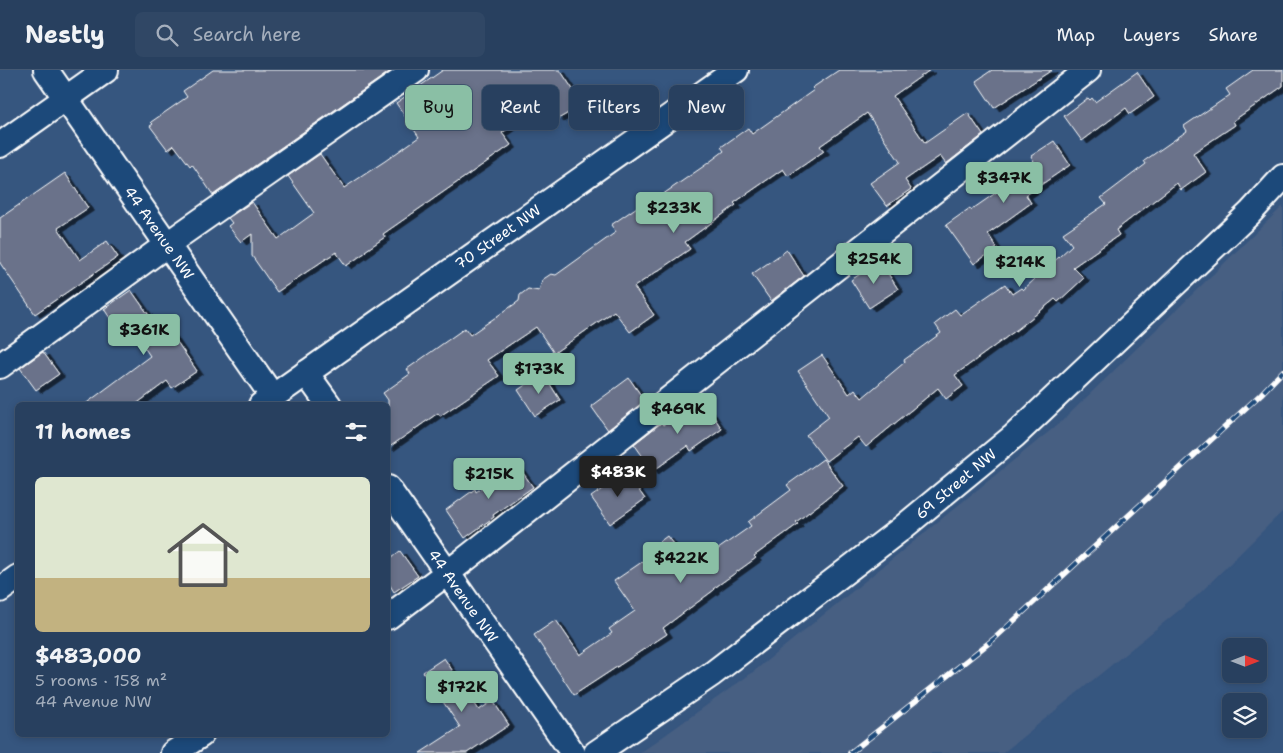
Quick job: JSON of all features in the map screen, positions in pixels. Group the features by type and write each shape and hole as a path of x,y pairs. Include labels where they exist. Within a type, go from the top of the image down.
{"street":[{"name":"44 Avenue NW","path":"46,70 167,246 267,401"},
{"path":"0,145 106,70"},
{"path":"0,366 416,70"},
{"name":"70 Street NW","path":"267,401 736,70"},
{"path":"390,616 448,573 1088,70"},
{"name":"69 Street NW","path":"596,753 712,674 901,530 1014,436 1250,213 1283,177"},
{"path":"306,373 327,402"},
{"name":"44 Avenue NW","path":"390,491 573,753"},
{"path":"0,590 15,579"},
{"path":"173,753 198,737"}],"shaded area":[{"path":"1283,206 1283,511 1198,595 1003,753 640,753 753,672 1062,421"}],"building":[{"path":"213,70 392,70 213,195 192,164 190,166 174,145 168,150 150,126 153,124 151,122 187,97 183,91"},
{"path":"443,70 560,70 570,85 569,113 559,118 559,85 482,85 482,130 506,130 502,133 511,145 383,234 385,237 346,266 336,252 277,292 252,256 252,234 241,242 228,226 232,223 228,218 252,202 278,239 314,213 288,176 320,154 344,188 419,137 414,130 472,130 472,85 422,85"},
{"path":"839,70 930,70 893,96 925,143 968,113 983,135 946,164 940,156 905,180 911,189 887,206 870,183 900,162 867,113 820,146 824,151 788,176 783,169 734,203 736,205 685,242 690,249 634,287 654,315 630,332 614,311 554,353 536,327 487,360 499,376 440,416 438,413 390,447 390,402 388,402 383,393 410,374 407,369 465,328 470,335 519,301 520,295 528,289 539,291 542,280 551,274 556,275 616,232 611,225 653,196 656,199 704,166 724,151 721,147 748,128 752,134 814,90 812,88"},
{"path":"992,70 1052,70 994,108 976,81"},
{"path":"1253,70 1283,70 1283,86 1233,121 1235,125 1193,153 1206,172 1181,190 1177,183 1116,230 1119,235 1073,267 1084,278 1058,302 1055,299 955,375 963,386 946,399 938,388 866,447 858,437 826,461 806,435 829,417 798,371 822,355 849,394 855,389 862,398 905,362 904,360 941,333 935,324 955,309 960,315 1005,284 1012,294 1021,288 1023,290 1072,245 1063,233 1106,204 1101,198 1146,164 1144,161 1187,131 1184,126 1230,95 1226,89"},
{"path":"1137,72 1154,97 1130,114 1126,108 1082,141 1064,116 1088,98 1090,100 1092,98 1095,102"},
{"path":"405,97 405,116 396,103"},
{"path":"1054,141 1070,165 1026,195 1031,203 988,234 997,248 974,264 946,225 1036,165 1031,156"},
{"path":"65,173 88,208 58,228 80,260 107,241 118,257 35,314 0,263 0,218"},
{"path":"787,250 804,276 771,301 752,274"},
{"path":"880,261 898,289 869,308 851,280"},
{"path":"131,290 160,331 165,328 171,333 197,371 172,388 167,381 139,402 88,402 150,356 130,326 120,333 104,309"},
{"path":"43,352 59,374 36,390 20,368"},
{"path":"543,373 560,400 535,416 518,390"},
{"path":"629,378 645,401 608,430 591,406"},
{"path":"701,398 722,429 691,451 688,446 653,471 634,444 661,423 663,425"},
{"path":"823,459 843,486 796,522 798,524 754,556 756,558 663,628 667,634 574,695 534,635 556,620 580,655 612,633 609,629 635,611 614,581 655,553 651,548 667,536 691,568 751,526 748,522 791,490 787,485"},
{"path":"516,463 533,487 493,515 494,517 465,538 446,510 475,489 476,492"},
{"path":"626,472 645,499 610,524 591,497"},
{"path":"400,551 418,576 394,592 390,585 390,558"},
{"path":"444,658 479,710 493,701 509,725 467,753 420,753 460,727 423,672"}],"railway":[{"path":"850,753 995,638 1261,394 1283,371"}]}
